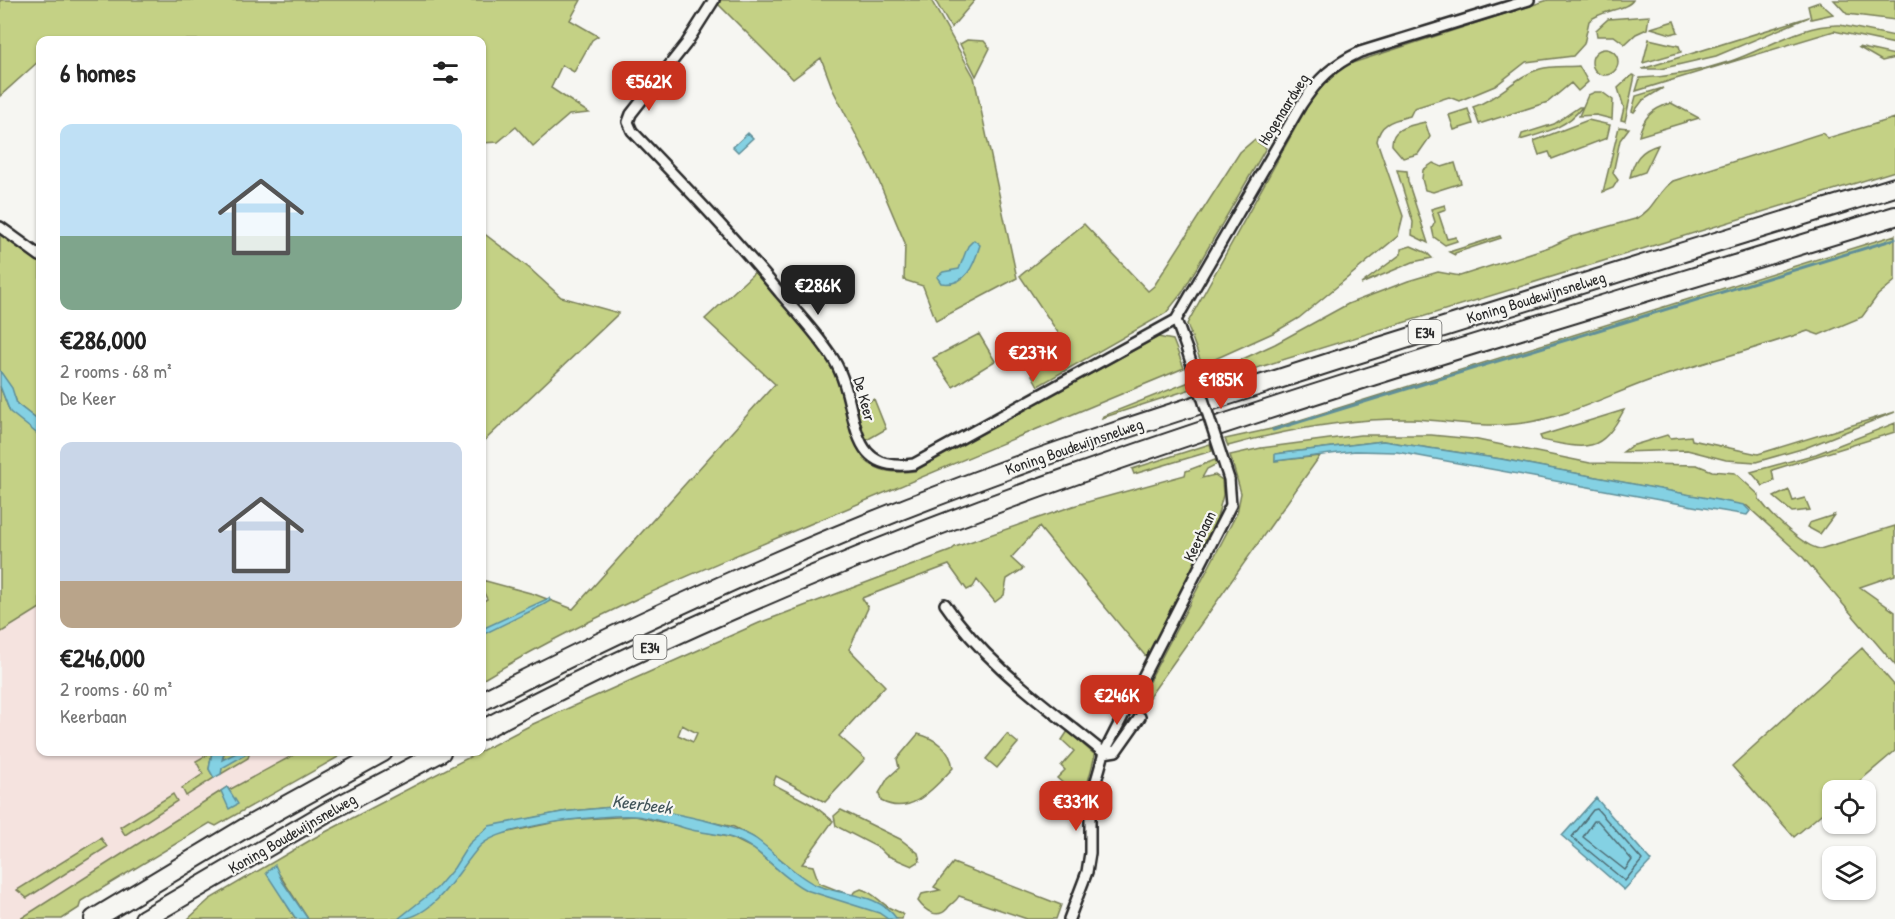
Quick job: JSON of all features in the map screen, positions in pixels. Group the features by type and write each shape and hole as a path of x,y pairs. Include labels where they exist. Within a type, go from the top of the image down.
{"highway":[{"name":"Koning Boudewijnsnelweg","path":"486,699 625,630 754,571 883,517 1092,439 1533,297 1895,187"},
{"name":"Koning Boudewijnsnelweg","path":"486,728 637,653 740,606 968,514 1101,465 1397,368 1895,216"},
{"name":"Koning Boudewijnsnelweg","path":"94,919 245,828 376,756"},
{"name":"Koning Boudewijnsnelweg","path":"144,919 329,811 433,756"}],"street":[{"name":"De Keer","path":"714,0 686,44 631,114 628,122 632,131 737,241 822,341 844,376 860,441 866,452 878,462 897,467 915,464 1176,320"},
{"name":"Hogenaardweg","path":"1176,320 1319,78 1337,62 1360,52 1529,0"},
{"path":"0,227 36,253"},
{"name":"Keerbaan","path":"1069,919 1087,872 1090,853 1090,802 1104,753 1228,512 1232,494 1176,320"},
{"path":"945,604 975,645 1104,753 1116,751 1140,717"}],"shaded area":[{"path":"36,610 36,756 292,756 256,775 30,919 0,919 0,633"}],"green space":[{"path":"0,0 581,0 570,20 598,36 592,40 574,72 562,65 551,88 589,113 569,115 533,146 516,127 498,142 486,143 486,36 36,36 36,64 0,96"},
{"path":"714,0 931,0 974,77 1017,278 936,321 923,286 904,280 905,243 875,172 833,90 821,58 793,79"},
{"path":"935,0 975,0 951,28"},
{"path":"1548,0 1633,0 1625,6 1600,14 1589,21 1584,44 1573,56 1526,62 1495,86 1459,101 1449,97 1414,108 1410,116 1385,126 1377,141 1403,216 1398,236 1299,318 1275,332 1202,365 1187,324 1313,96 1343,66"},
{"path":"1834,0 1895,0 1895,20 1847,14"},
{"path":"1819,2 1833,14 1811,19 1808,6"},
{"path":"1649,16 1647,29 1636,34 1625,44 1614,36 1597,36 1596,30 1608,19"},
{"path":"1809,17 1716,56 1660,69 1642,69"},
{"path":"1674,21 1678,32 1671,34 1651,28"},
{"path":"1840,25 1895,36 1895,44 1834,31 1636,91 1640,78 1675,75 1708,68 1744,56 1798,33"},
{"path":"1649,39 1679,46 1681,52 1643,63"},
{"path":"967,40 984,41 990,48 976,76 960,44"},
{"path":"1858,47 1895,55 1895,58 1882,61"},
{"path":"1605,49 1614,53 1618,62 1614,71 1605,75 1596,71 1592,62 1596,53"},
{"path":"1579,66 1588,82 1578,91 1571,83 1548,102 1479,124 1473,107 1531,72 1544,68"},
{"path":"1632,75 1635,76 1625,121 1621,120 1624,108 1618,88"},
{"path":"1663,88 1643,100 1634,112 1632,111 1636,96"},
{"path":"1602,92 1613,100 1612,119 1596,115 1579,116 1588,95"},
{"path":"1671,103 1699,118 1639,136 1649,115"},
{"path":"1582,107 1562,125 1520,140 1522,134 1554,124"},
{"path":"1468,109 1473,124 1454,130 1449,115"},
{"path":"1895,118 1895,171 1208,383 1206,376 1275,344 1348,304 1438,272 1460,276 1552,246 1571,237 1635,219 1647,211 1673,181 1822,133 1828,138"},
{"path":"1588,120 1610,125 1607,138 1552,159 1549,152 1539,155 1534,141"},
{"path":"1425,122 1430,137 1418,154 1403,158 1392,145 1395,134 1408,126"},
{"path":"1619,127 1629,128 1620,140 1613,173 1618,180 1613,188 1603,192"},
{"path":"1254,140 1266,148 1182,293 1166,313 1038,386 1032,375 1067,346 1020,276 1084,224 1148,291 1154,286 1240,152"},
{"path":"1658,145 1645,172 1630,177 1639,156"},
{"path":"1433,163 1442,167 1455,163 1461,183 1433,192 1425,190 1422,179 1423,170"},
{"path":"1397,170 1407,171 1408,182 1428,243 1412,235 1413,222"},
{"path":"1445,205 1446,209 1438,212 1447,239 1456,237 1457,241 1445,245 1434,237 1432,228 1435,222 1431,209"},
{"path":"0,230 36,257 36,419 17,404 0,371"},
{"path":"486,235 529,268 561,297 619,313 486,439"},
{"path":"1895,235 1895,281 1878,295 1862,317 1819,335 1808,331 1668,374 1566,413 1532,422 1502,425 1411,419 1364,420 1273,434 1228,446 1225,439 1271,429"},
{"path":"1500,236 1501,238 1455,253 1455,255 1449,252"},
{"path":"1411,246 1427,253 1432,258 1413,262 1361,284 1401,254 1401,249"},
{"path":"756,271 821,347 835,369 864,459 875,467 888,471 915,471 1158,337 1173,340 1184,368 695,573 608,612 486,678 486,581 534,594 573,609 775,384 705,319"},
{"path":"979,334 995,361 953,387 933,358"},
{"path":"1189,382 1191,389 1102,418 1103,416"},
{"path":"0,386 8,407 36,432 36,610 0,633"},
{"path":"874,399 886,429 865,441 856,408"},
{"path":"1624,410 1608,434 1592,445 1571,446 1542,440 1540,436"},
{"path":"1895,412 1805,448 1756,462 1726,460 1687,450 1623,452 1631,446 1667,435 1670,438 1691,436 1692,440 1758,454"},
{"path":"1895,423 1895,432 1772,470 1774,481 1763,486 1751,472 1816,454"},
{"path":"1360,435 1431,435 1473,439 1590,463 1697,465 1712,471 1735,473 1759,495 1759,499 1778,521 1804,542 1820,549 1895,526 1895,575 1860,587 1895,612 1895,665 1801,555 1747,506 1501,459 1383,441 1276,454 1275,461 1320,456 1147,700 1135,714 1132,714 1237,513 1241,493 1230,455 1261,448"},
{"path":"1210,444 1212,451 1134,474 1132,469"},
{"path":"1215,460 1217,464 1207,469 1202,478 1215,475 1222,480 1223,495 1217,518 1147,658 1039,527 1011,558 1023,569 1007,579 1004,595 995,602 977,580 973,587 967,590 949,565 862,598 868,608 849,649 885,686 839,736 865,759 825,802 776,776 773,784 813,805 833,821 802,864 813,866 819,883 852,896 854,892 861,889 866,891 886,906 901,913 902,919 308,919 279,874 287,905 296,919 188,919 210,899 314,838 472,756 486,756 486,748 533,724 759,623 950,551 955,547 1073,506 1185,475 1186,471","holes":["682,725 697,733 693,742 678,735","622,806 654,810 734,827 754,838 784,862 776,868 754,849 732,838 635,816 565,820 505,833 500,825 562,812"]},
{"path":"1789,490 1793,501 1805,498 1810,510 1792,512 1774,497"},
{"path":"1834,515 1820,534 1807,527 1809,523"},
{"path":"1862,648 1895,686 1895,751 1861,780 1822,780 1822,813 1794,837 1732,766"},
{"path":"1068,731 1095,755 1083,801 1057,778 1065,770 1061,766 1074,751 1062,740"},
{"path":"918,734 930,738 946,750 953,768 930,791 912,803 892,805 881,801 879,793 888,778 899,768 897,759"},
{"path":"1007,734 1018,743 997,768 986,759"},
{"path":"205,756 211,756 209,769 214,778 186,796 182,788 203,774 196,761"},
{"path":"223,756 249,756 248,758 221,774"},
{"path":"292,756 340,756 216,826 210,823 81,901 79,908 62,919 20,919 227,787 229,790"},
{"path":"173,794 177,801 125,835 120,827"},
{"path":"841,810 900,839 918,853 920,861 912,866 886,855 879,848 836,826 834,816"},
{"path":"101,838 107,847 27,898 17,890"},
{"path":"953,863 1061,905 1056,919 1027,919 959,896 940,914 928,911 918,901 922,894 940,890 934,887"}],"water":[{"path":"748,133 753,138 738,152 733,147"},
{"path":"974,240 980,245 968,273 957,282 941,283 937,277 943,272 959,269 968,246"},
{"path":"0,371 12,388 17,404 36,419 36,433 10,412 0,386"},
{"path":"1383,441 1501,459 1744,505 1750,511 1747,515 1698,507 1397,452 1355,451 1275,461 1275,454"},
{"path":"549,598 550,601 543,605 486,633 486,627"},
{"path":"211,756 223,756 222,760 230,756 243,756 222,768 221,774 214,778 209,769"},
{"path":"227,787 238,804 229,809 221,791"},
{"path":"1596,798 1651,861 1624,890 1562,836"},
{"path":"622,806 691,817 745,833 814,884 869,899 889,910 897,919 888,919 879,913 806,890 752,848 732,838 648,818 619,816 553,822 509,832 491,839 480,846 445,892 434,902 411,917 398,919 437,888 454,868 469,844 489,826 562,812"},
{"path":"275,865 282,881 308,919 296,919 266,873"}],"waterway":[{"path":"1273,430 1895,239"}],"water label":[{"name":"Keerbeek","path":"642,804"}]}
